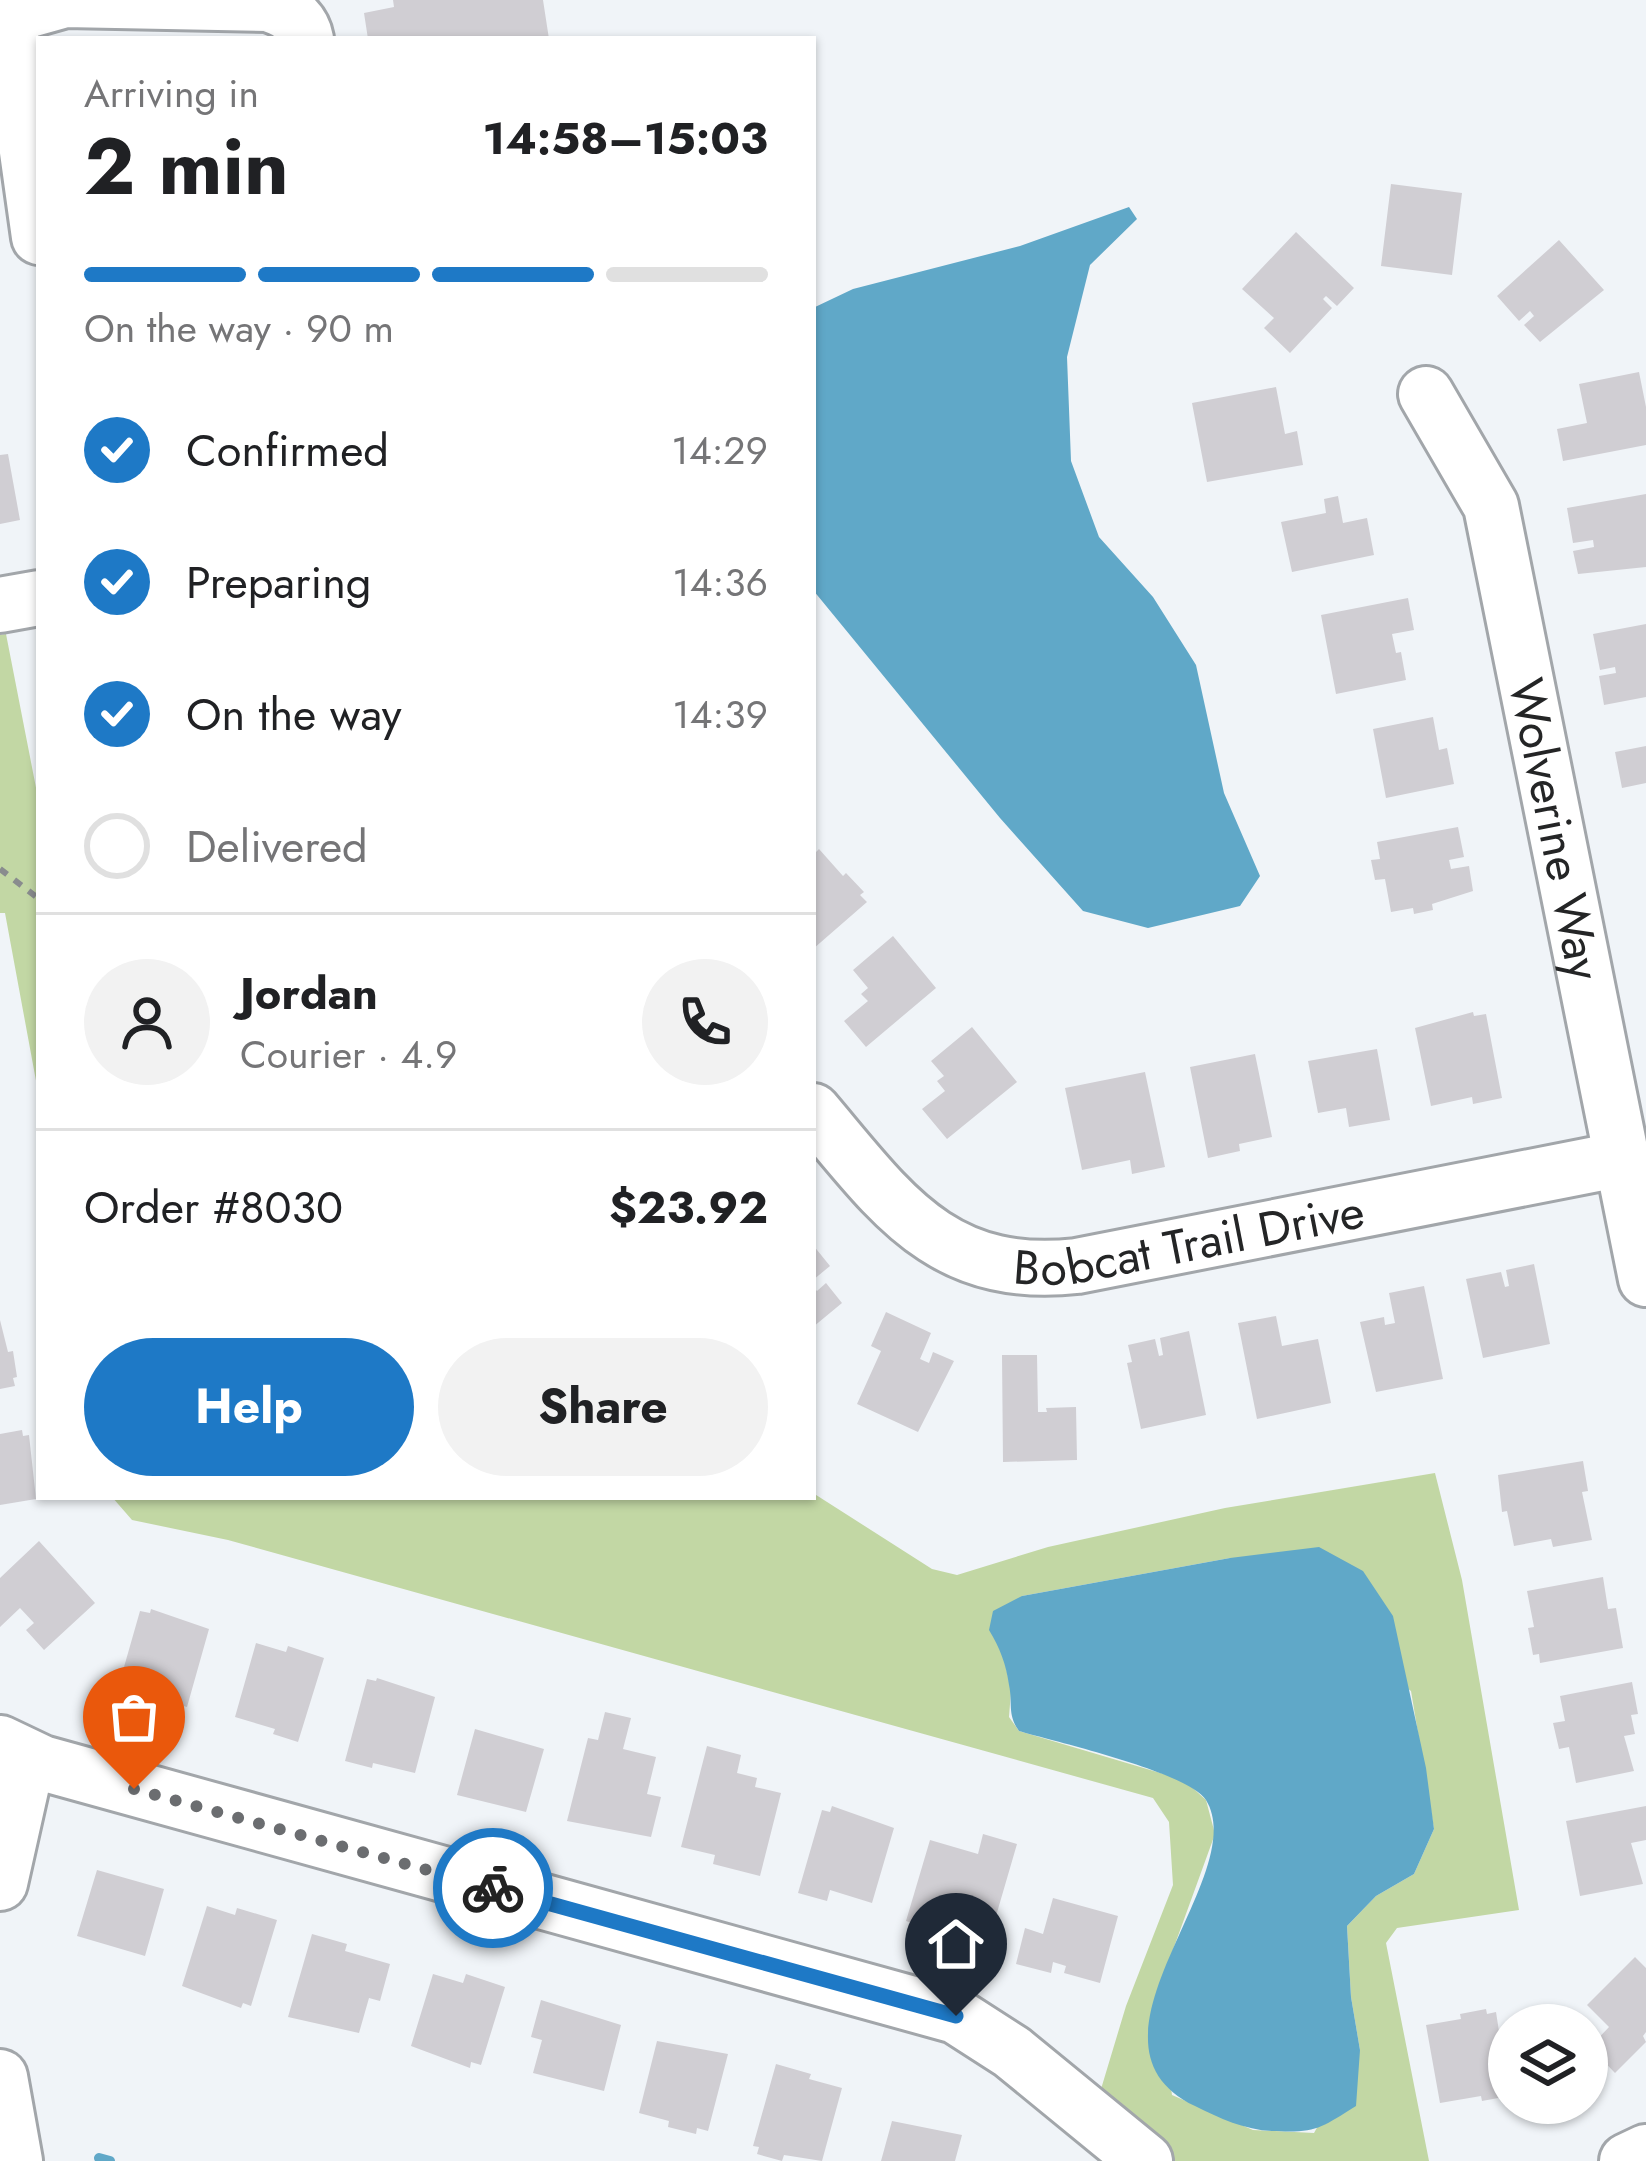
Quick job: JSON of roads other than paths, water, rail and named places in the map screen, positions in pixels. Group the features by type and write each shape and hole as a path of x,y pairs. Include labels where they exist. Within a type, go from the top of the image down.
{"street":[{"path":"36,218 4,14 64,0 268,4 288,11 305,36"},
{"name":"Wolverine Way","path":"1426,394 1490,506 1646,1279"},
{"path":"0,605 36,599"},
{"name":"Bobcat Trail Drive","path":"816,1115 882,1193 922,1231 962,1253 1033,1269 1077,1266 1622,1160"},
{"path":"0,1883 14,1750 956,2016 1012,2052 1144,2161"},
{"path":"0,2077 15,2161"},
{"path":"1627,2161 1646,2152"}],"water":[{"path":"1129,207 1137,219 1090,265 1067,357 1071,461 1099,537 1153,597 1196,665 1224,793 1260,876 1240,906 1148,928 1083,911 1000,818 816,594 816,307 853,289 1020,246"},
{"path":"1319,1547 1363,1571 1393,1616 1426,1768 1434,1829 1414,1874 1376,1896 1347,1926 1360,2050 1356,2106 1309,2130 1262,2130 1195,2106 1160,2078 1148,2042 1153,2002 1206,1871 1214,1833 1206,1800 1194,1789 1149,1769 1019,1731 1004,1663 989,1630 993,1611 1022,1596 1230,1558"}],"waterway":[{"path":"99,2158 110,2161"}]}
